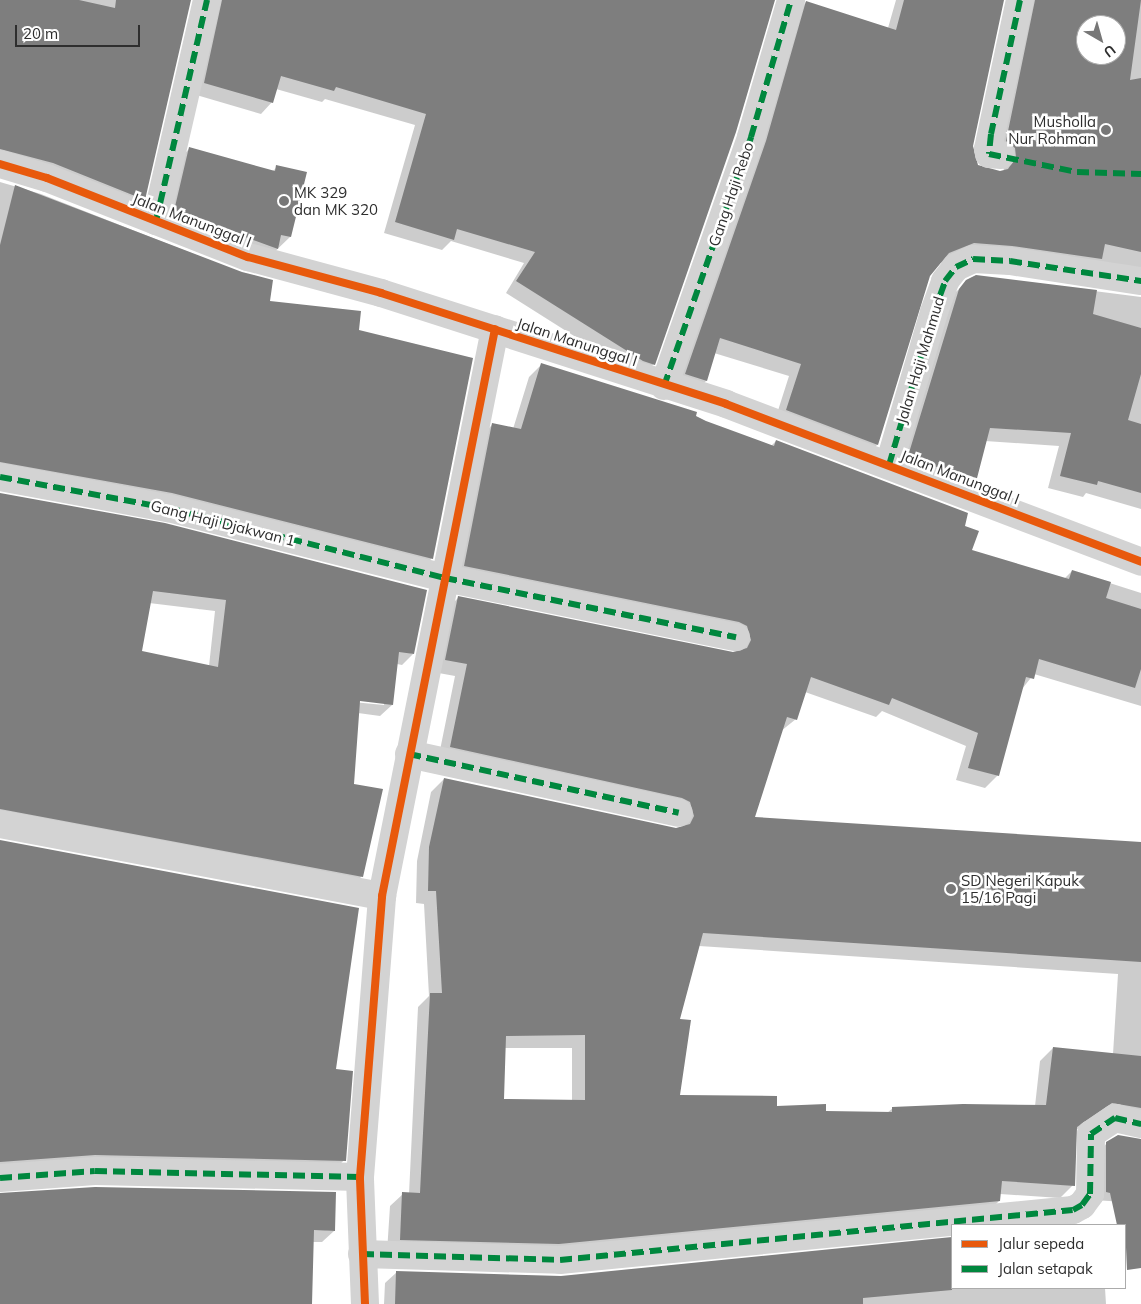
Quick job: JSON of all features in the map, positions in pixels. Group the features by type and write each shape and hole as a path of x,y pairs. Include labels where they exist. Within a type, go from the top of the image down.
{"street":[{"path":"156,221 207,0"},
{"name":"Gang Haji Rebo","path":"664,386 751,137 791,0"},
{"path":"1001,155 989,154 988,149 1020,0"},
{"name":"Jalan Manunggal I","path":"0,164 47,178 248,257 494,330 664,386 726,404 1141,562"},
{"name":"Jalan Haji Mahmud","path":"889,465 934,312 945,281 956,267 973,260 1010,261 1141,281"},
{"path":"365,1304 360,1177 382,896 494,330"},
{"name":"Gang Haji Djakwan 1","path":"0,477 168,508 445,578 736,637"},
{"path":"409,754 679,813"},
{"path":"0,824 382,896"},
{"path":"362,1254 560,1260 1073,1210 1082,1205 1090,1194 1091,1134 1116,1118 1141,1124"},
{"path":"0,1178 95,1171 360,1177"}],"building":[{"path":"0,0 79,0 115,8 116,0 191,0 145,200 53,163 0,149"},
{"path":"222,0 775,0 736,132 655,365 643,361 516,281 535,252 457,229 454,240 395,222 426,114 336,87 334,91 281,76 273,103 204,83"},
{"path":"904,0 1004,0 973,146 978,165 1000,171 1008,169 1016,157 1015,148 1006,141 1035,0 1141,0 1130,80 1141,78 1141,252 1105,244 1102,259 1012,246 974,243 949,253 930,276 878,445 786,410 801,364 720,338 707,381 685,374 766,141 806,1 896,30"},
{"path":"189,147 275,171 276,165 307,172 291,237 281,235 278,249 174,211"},
{"path":"15,185 242,272 273,280 270,301 361,311 359,330 473,358 433,559 172,493 0,462 0,245"},
{"path":"976,275 1097,290 1093,314 1141,328 1141,374 1128,420 1141,424 1141,493 1098,481 1097,485 1060,476 1071,433 990,428 976,482 908,456 959,289 966,280"},
{"path":"541,363 697,412 696,416 706,421 774,446 776,440 968,513 965,526 979,531 972,550 1069,579 1072,570 1111,582 1106,598 1141,609 1141,669 1135,688 1039,659 1034,679 1026,677 999,776 968,768 978,733 892,698 889,705 811,677 797,720 787,717 755,817 1141,842 1141,962 703,933 680,1019 691,1020 680,1095 777,1096 777,1106 826,1104 826,1111 892,1112 892,1107 963,1104 1046,1105 1053,1047 1141,1056 1141,1108 1112,1103 1077,1127 1075,1186 1002,1181 1000,1201 559,1244 400,1240 402,1192 420,1193 430,993 442,993 436,891 428,891 429,847 444,778 676,828 690,824 694,816 690,802 682,798 450,747 467,664 445,660 458,596 733,652 747,648 751,640 747,626 739,622 464,566 492,423 521,429","holes":["585,1035 585,1100 504,1099 506,1036"]},
{"path":"0,493 165,523 427,590 414,654 399,652 393,705 360,701 354,784 383,789 363,877 0,809","holes":["153,591 226,600 218,667 142,651"]},
{"path":"0,840 359,908 336,1069 353,1071 346,1161 95,1155 0,1162"},
{"path":"1118,1135 1141,1139 1141,1268 1127,1270 1126,1224 1117,1224 1110,1193 1106,1192 1106,1142"},
{"path":"95,1187 336,1192 335,1231 314,1230 312,1304 0,1304 0,1193"},
{"path":"951,1237 952,1290 863,1298 863,1304 395,1304 396,1271 561,1276"}],"marked path":[{"path":"156,221 207,0"},
{"path":"664,386 751,137 791,0"},
{"path":"1020,0 991,134 989,154 1077,172 1141,174"},
{"path":"889,465 934,312 945,281 956,267 973,259 1010,261 1141,281"},
{"path":"0,477 168,508 445,578 736,637"},
{"path":"409,754 679,813"},
{"path":"362,1254 560,1260 1073,1210 1082,1205 1090,1194 1091,1134 1115,1118 1141,1124"},
{"path":"0,1178 95,1171 360,1177"}],"cycle path":[{"path":"0,164 47,178 248,257 381,293 726,404 1141,562"},
{"path":"365,1304 360,1177 382,896 495,329"}],"place":[{"name":"Musholla Nur Rohman","path":"1106,130"},
{"name":"MK 329 dan MK 320","path":"284,201"},
{"name":"SD Negeri Kapuk 15/16 Pagi","path":"951,889"}]}
